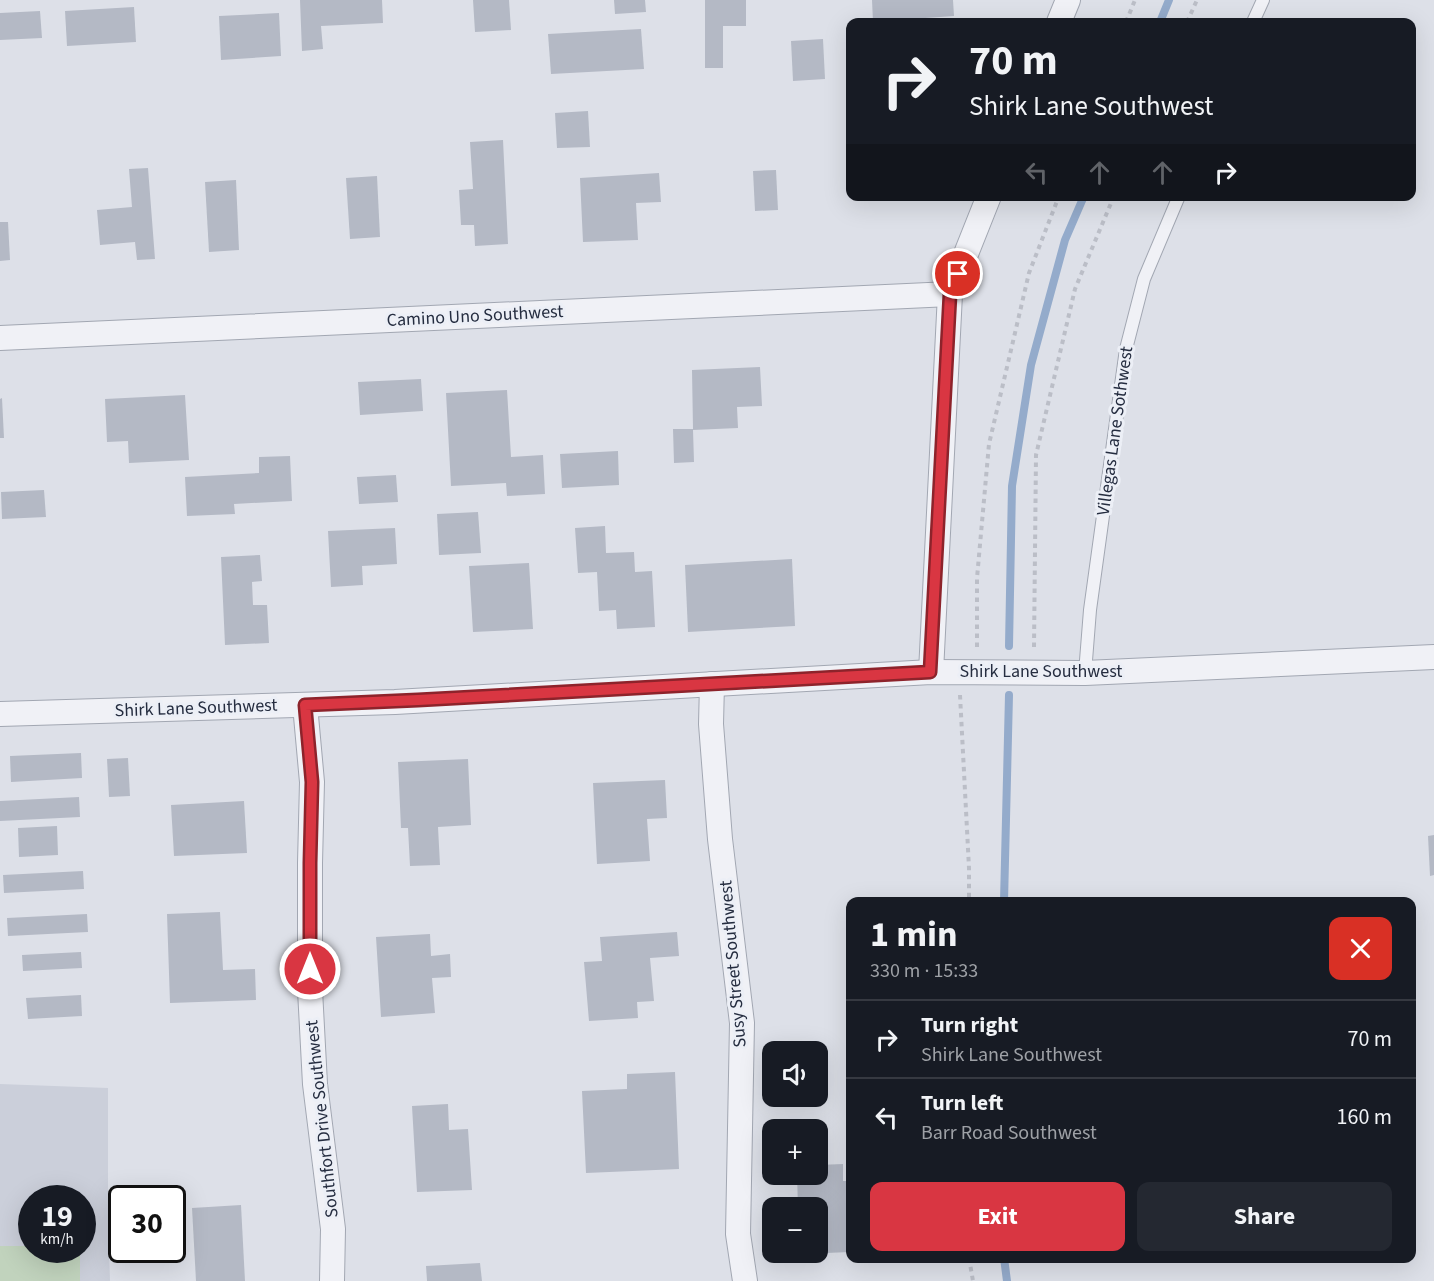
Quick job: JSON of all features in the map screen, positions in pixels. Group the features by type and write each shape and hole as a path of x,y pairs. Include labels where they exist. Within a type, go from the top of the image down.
{"street":[{"path":"1061,18 1068,0"},
{"path":"930,672 950,294 987,201"},
{"name":"Camino Uno Southwest","path":"0,338 950,294"},
{"name":"Shirk Lane Southwest","path":"0,714 419,700 930,672 1085,673 1434,657"},
{"name":"Susy Street Southwest","path":"712,684 711,724 720,840 742,1023 738,1234 745,1281"},
{"name":"Southfort Drive Southwest","path":"305,705 312,782 310,990 315,1084 333,1229 332,1281"}],"lane":[{"path":"1255,18 1263,0"},
{"name":"Villegas Lane Sothwest","path":"1085,673 1090,610 1126,349 1144,279 1177,201"}],"path":[{"path":"1128,18 1135,0"},
{"path":"1189,18 1197,0"},
{"path":"969,897 968,672 989,444 1029,273 1057,201"},
{"path":"1034,672 1036,454 1075,290 1112,201"},
{"path":"970,1263 973,1281"}],"shaded area":[{"path":"0,1084 108,1088 108,1263 110,1281 0,1281"}],"green space":[{"path":"0,1246 18,1246 18,1263 80,1263 80,1281 0,1281"}],"building":[{"path":"300,0 382,0 383,23 321,26 323,49 302,51"},
{"path":"473,0 509,0 511,30 475,32"},
{"path":"614,0 645,0 646,12 615,14"},
{"path":"705,0 746,0 746,26 723,26 723,68 705,68"},
{"path":"872,0 953,0 954,16 873,18"},
{"path":"134,7 136,42 67,46 65,11"},
{"path":"40,11 42,38 0,40 0,13"},
{"path":"279,13 281,56 221,60 219,16"},
{"path":"641,29 644,69 551,74 548,34"},
{"path":"823,39 825,79 793,81 791,41"},
{"path":"588,111 590,147 557,148 555,113"},
{"path":"503,140 508,244 475,246 474,225 461,225 459,190 473,189 470,142"},
{"path":"148,168 155,259 137,260 135,242 100,245 97,210 132,207 129,169"},
{"path":"776,170 778,210 755,211 753,171"},
{"path":"659,173 661,202 636,203 638,240 583,242 580,178"},
{"path":"377,176 380,237 350,239 346,178"},
{"path":"236,180 239,250 209,252 205,182"},
{"path":"0,222 8,222 10,260 0,261"},
{"path":"760,367 762,406 737,407 738,428 693,430 694,462 674,463 673,429 693,429 692,370"},
{"path":"421,379 423,411 360,415 358,382"},
{"path":"507,390 511,457 543,455 545,494 507,496 506,483 451,486 446,393"},
{"path":"185,395 189,460 129,463 128,441 107,442 105,399"},
{"path":"2,398 4,438 0,438 0,399"},
{"path":"618,451 619,485 562,488 560,454"},
{"path":"290,456 292,501 234,504 235,514 187,516 185,477 259,473 259,457"},
{"path":"396,475 398,502 359,504 357,477"},
{"path":"44,490 46,517 2,519 1,492"},
{"path":"478,512 481,553 439,555 437,514"},
{"path":"605,526 606,553 634,552 635,572 652,571 655,627 617,629 616,610 599,611 597,572 578,573 575,528"},
{"path":"395,528 397,564 362,566 363,585 331,587 328,531"},
{"path":"260,555 262,581 252,582 253,605 267,605 269,643 225,645 221,557"},
{"path":"792,559 795,626 688,632 685,565"},
{"path":"529,563 533,629 473,632 469,566"},
{"path":"81,753 82,778 11,782 10,756"},
{"path":"128,758 130,796 109,797 107,759"},
{"path":"468,759 471,825 438,827 440,865 410,866 408,828 401,828 398,762"},
{"path":"665,780 667,818 647,819 650,861 597,864 593,783"},
{"path":"79,797 80,817 0,821 0,801"},
{"path":"244,801 247,853 174,856 171,805"},
{"path":"57,826 58,855 19,857 18,828"},
{"path":"1434,835 1434,875 1430,876 1428,836"},
{"path":"83,871 84,889 4,893 3,875"},
{"path":"220,912 223,970 255,969 256,1000 170,1003 167,914"},
{"path":"87,914 88,932 8,936 7,918"},
{"path":"677,932 679,956 650,958 654,1001 637,1002 638,1018 589,1021 584,962 602,961 600,937"},
{"path":"430,934 431,956 450,954 451,977 432,978 435,1013 381,1017 376,937"},
{"path":"81,952 82,968 23,971 22,955"},
{"path":"81,995 82,1016 28,1019 26,998"},
{"path":"675,1072 679,1169 586,1173 582,1091 627,1089 627,1074"},
{"path":"448,1104 449,1130 468,1129 472,1190 417,1192 412,1106"},
{"path":"843,1164 843,1181 846,1181 846,1252 828,1253 828,1197 798,1197 797,1185 828,1185 828,1165"},
{"path":"241,1205 245,1281 196,1281 192,1208"},
{"path":"480,1263 482,1281 427,1281 426,1266"}],"waterway":[{"path":"1162,18 1169,0"},
{"path":"1009,646 1012,486 1031,365 1065,240 1082,201"},
{"path":"1004,897 1009,695"},
{"path":"1005,1263 1007,1281"}],"route":[{"path":"310,969 312,782 305,705 930,672 950,294 958,274"}]}
